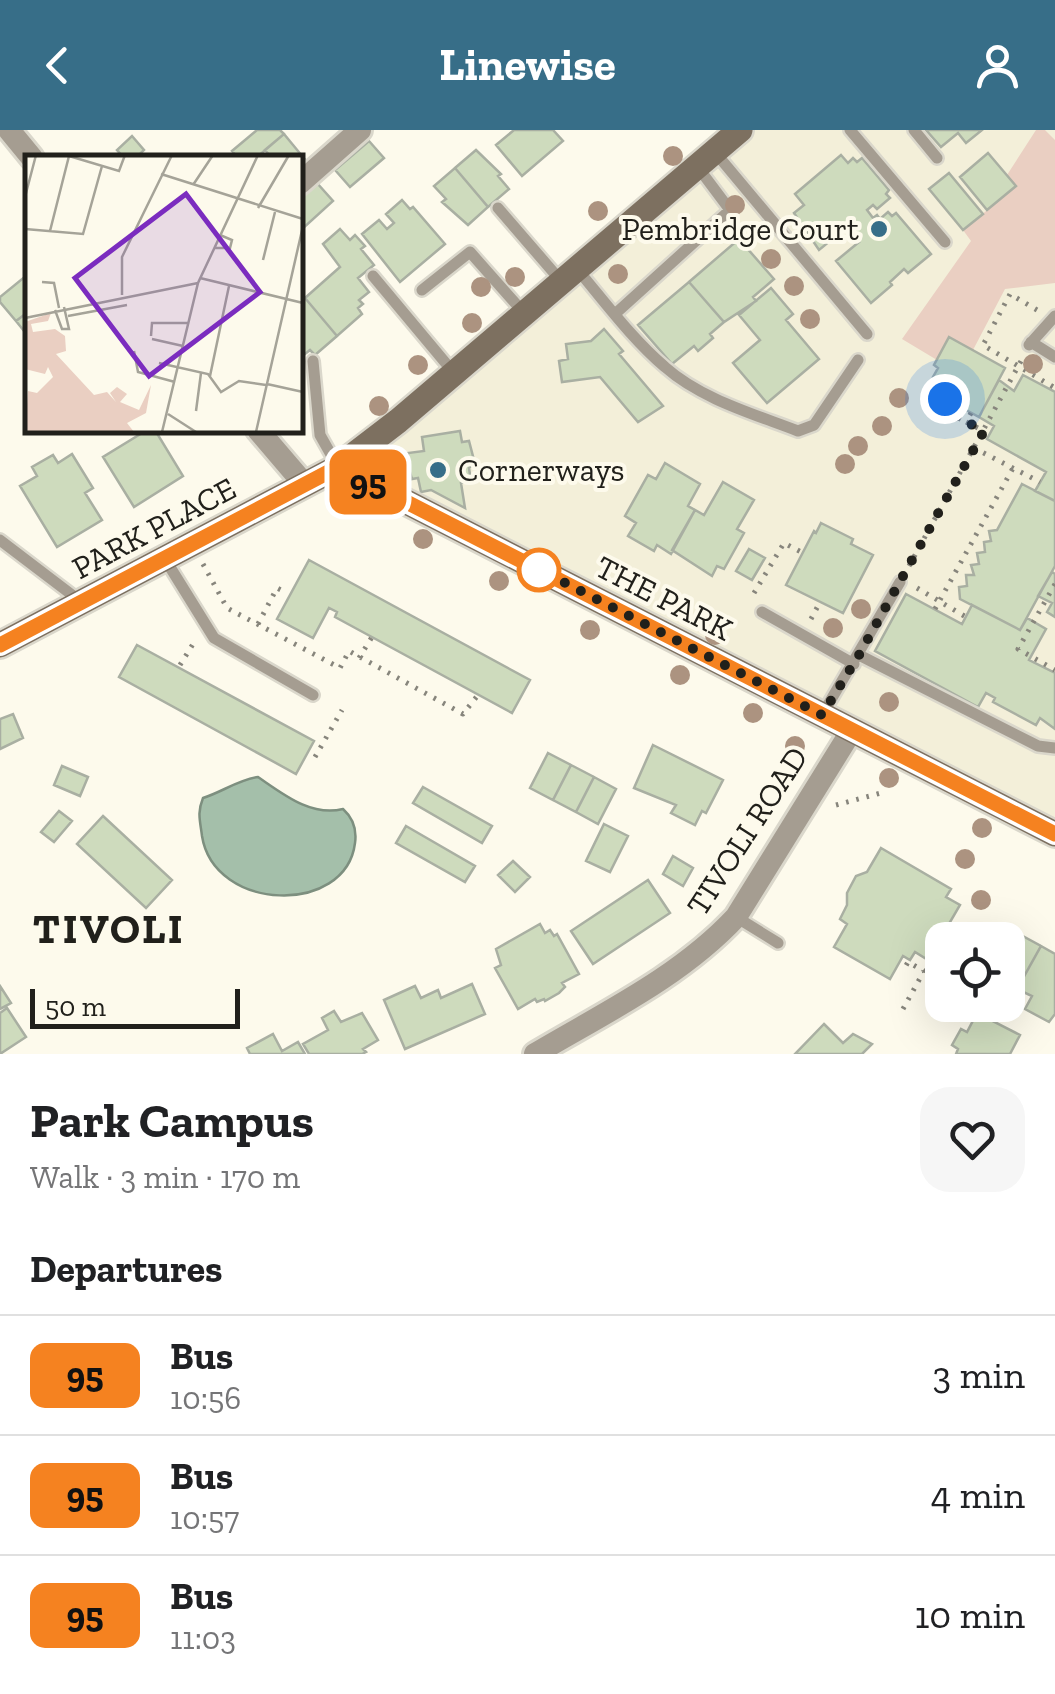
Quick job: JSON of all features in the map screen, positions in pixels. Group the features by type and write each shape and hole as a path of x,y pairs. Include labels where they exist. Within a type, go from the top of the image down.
{"street":[{"path":"9,130 30,155"},
{"path":"302,182 360,130"},
{"path":"338,467 740,130"},
{"path":"260,432 304,485"},
{"name":"PARK PLACE","path":"0,645 338,467"},
{"name":"THE PARK","path":"338,467 1055,834"},
{"name":"TIVOLI ROAD","path":"535,1054 677,970 712,944 736,918 852,730"}],"lane":[{"path":"850,130 945,242"},
{"path":"914,130 937,158"},
{"path":"615,314 730,210 706,159"},
{"path":"706,159 868,334"},
{"path":"498,208 615,314 668,370 700,390 798,431 814,425 858,360"},
{"path":"422,290 470,252 524,313"},
{"path":"372,276 454,373"},
{"path":"1053,318 1030,344 1055,357"},
{"path":"313,362 320,434 338,467"},
{"path":"0,540 82,603"},
{"path":"165,558 214,638 313,695"},
{"path":"822,715 900,581"},
{"path":"762,612 1038,746 1055,748"},
{"path":"736,918 778,943"}],"path":[{"path":"1053,318 1010,294 983,345 1055,388"},
{"path":"966,617 900,581 1017,367"},
{"path":"945,399 940,408 984,431"},
{"path":"966,422 970,413"},
{"path":"974,448 1040,482"},
{"path":"935,609 1013,468"},
{"path":"762,612 748,604 784,543 802,553"},
{"path":"192,544 227,608 340,668 348,652 464,714 478,695"},
{"path":"1054,587 1018,649 1055,670"},
{"path":"258,624 278,588 286,593"},
{"path":"814,612 820,602"},
{"path":"359,658 372,637"},
{"path":"316,757 342,710"},
{"path":"799,816 881,793"},
{"path":"903,971 908,962 924,971 903,1009"}],"shaded area":[{"path":"740,130 1055,130 1055,834 338,467"},
{"path":"1036,130 1045,130 1055,140 1055,283 1005,289 973,350 950,337 937,360 902,339 971,241 963,230 1014,188 1007,175"},
{"path":"258,777 309,807 343,809 349,816 355,828 355,843 346,867 329,883 306,893 253,891 230,879 212,861 200,825 203,798"}],"building":[{"path":"257,130 280,130 284,134 260,155 235,155 232,151"},
{"path":"514,130 553,130 563,141 522,176 496,145"},
{"path":"926,130 982,130 966,143 958,133 941,147"},
{"path":"284,134 301,155 269,155 265,150"},
{"path":"132,136 144,150 139,155 121,155 117,150"},
{"path":"369,141 384,158 350,187 335,170"},
{"path":"476,150 501,174 498,176 509,189 488,207 455,168"},
{"path":"988,153 1016,186 987,210 960,177"},
{"name":"Pembridge Court","path":"841,155 848,163 853,158 857,162 862,158 889,190 886,194 890,198 877,209 873,205 867,210 873,218 896,213 931,254 908,273 904,269 871,303 836,261 859,242 847,227 819,250 794,213 804,205 795,194"},
{"path":"302,156 312,168 302,176"},
{"path":"455,168 488,207 468,225 442,202 446,199 434,186"},
{"path":"949,173 983,214 963,230 929,189"},
{"path":"317,183 333,201 302,229 302,196"},
{"path":"402,200 445,244 400,282 362,234 379,220 387,229 394,223 386,214"},
{"path":"340,229 350,240 355,235 374,265 358,278 369,292 359,300 363,304 358,308 362,314 337,336 305,298 340,267 323,244"},
{"path":"739,239 774,279 753,297 756,301 724,322 689,282"},
{"path":"25,277 25,314 16,321 0,297"},
{"path":"689,282 724,322 698,351 694,346 672,364 638,325"},
{"path":"771,288 793,314 786,320 819,359 767,403 733,363 760,340 739,315"},
{"path":"305,298 337,336 315,355 310,350 302,356"},
{"path":"25,314 25,332 16,321"},
{"path":"604,329 623,351 619,354 663,406 638,422 600,377 562,382 559,361 568,359 566,344 591,341"},
{"path":"949,337 1005,368 979,417 935,393 941,381 933,377 938,368 934,365"},
{"path":"1023,375 1055,392 1055,501 1035,491 1046,472 987,439 994,426 979,417 999,380 1014,391"},
{"name":"Cornerways","path":"460,431 462,442 469,441 475,464 469,468 471,481 461,483 465,508 431,490 421,492 418,478 412,479 407,462 408,453 424,451 422,437"},
{"path":"144,432 156,432 183,476 134,507 103,457"},
{"path":"72,454 93,488 85,493 102,520 57,547 20,486 37,476 32,467 53,455 58,463"},
{"path":"665,463 700,484 688,506 695,510 671,554 657,545 654,551 628,536 636,523 625,516 648,475 656,479"},
{"path":"723,482 754,500 737,529 744,533 724,569 717,566 712,576 672,550 695,510 704,515"},
{"path":"1022,484 1055,501 1055,566 1020,630 960,599 959,587 967,586 966,575 974,575 971,565 979,564 977,553 985,552 984,542 991,541 989,531 997,530"},
{"path":"821,523 853,539 851,544 873,555 843,613 786,585"},
{"path":"749,549 765,558 752,580 736,571"},
{"path":"309,560 530,680 512,713 335,617 337,612 329,608 313,638 277,619"},
{"path":"1052,572 1055,617 1047,612 1052,603 1038,596"},
{"path":"906,594 962,624 972,605 1020,630 1027,618 1046,629 1029,660 1055,673 1055,729 1040,718 1036,725 993,702 995,698 986,693 978,707 875,651"},
{"path":"137,645 314,741 296,774 119,677"},
{"path":"13,714 23,738 0,749 0,719"},
{"path":"653,745 723,780 695,825 671,813 676,805 634,788"},
{"path":"548,753 571,765 553,800 530,788"},
{"path":"571,765 594,777 576,812 553,800"},
{"path":"62,766 88,777 80,796 54,785"},
{"path":"594,777 616,789 598,824 576,812"},
{"path":"423,787 492,826 482,843 413,803"},
{"path":"59,811 72,821 54,842 41,832"},
{"path":"103,816 172,880 146,908 77,844"},
{"path":"604,824 628,836 610,872 586,861"},
{"path":"406,826 475,866 465,882 396,843"},
{"path":"881,848 951,889 946,897 960,905 950,922 925,922 925,958 915,952 910,960 903,956 890,979 834,947 847,924 840,919 847,905 847,893 856,876 867,872"},
{"path":"673,856 693,868 683,886 663,874"},
{"path":"513,861 530,877 515,892 498,875"},
{"path":"648,880 670,913 593,964 571,931"},
{"path":"540,924 545,933 550,930 554,936 557,934 579,974 562,983 565,987 559,993 545,1001 535,999 518,1009 495,968 501,965 496,949"},
{"path":"1025,937 1041,946 1025,975"},
{"path":"1041,946 1055,954 1055,1014 1049,1022 1025,1009 1032,996 1025,993 1025,975"},
{"path":"472,984 485,1014 405,1049 384,1000 415,986 421,998 438,990 441,998"},
{"path":"0,986 11,1003 0,1009"},
{"path":"7,1008 26,1037 0,1054 0,1013"},
{"path":"334,1011 341,1022 362,1013 378,1040 363,1049 366,1052 362,1054 309,1054 303,1044 328,1030 322,1018"},
{"path":"972,1022 995,1022 1020,1035 1010,1054 956,1054 958,1049 952,1045 961,1029 967,1032"},
{"path":"824,1024 843,1043 853,1034 872,1044 862,1054 795,1054"},
{"path":"273,1034 282,1051 298,1042 305,1054 250,1054 247,1048"}],"bus line":[{"name":"95","path":"0,645 338,467 1055,834"}],"place":[{"name":"Pembridge Court","path":"879,229"},
{"name":"Cornerways","path":"438,470"}],"district":[{"name":"TIVOLI","path":"109,928"}],"route":[{"path":"539,570 536,568 822,715 984,431 940,408 945,399"}]}
